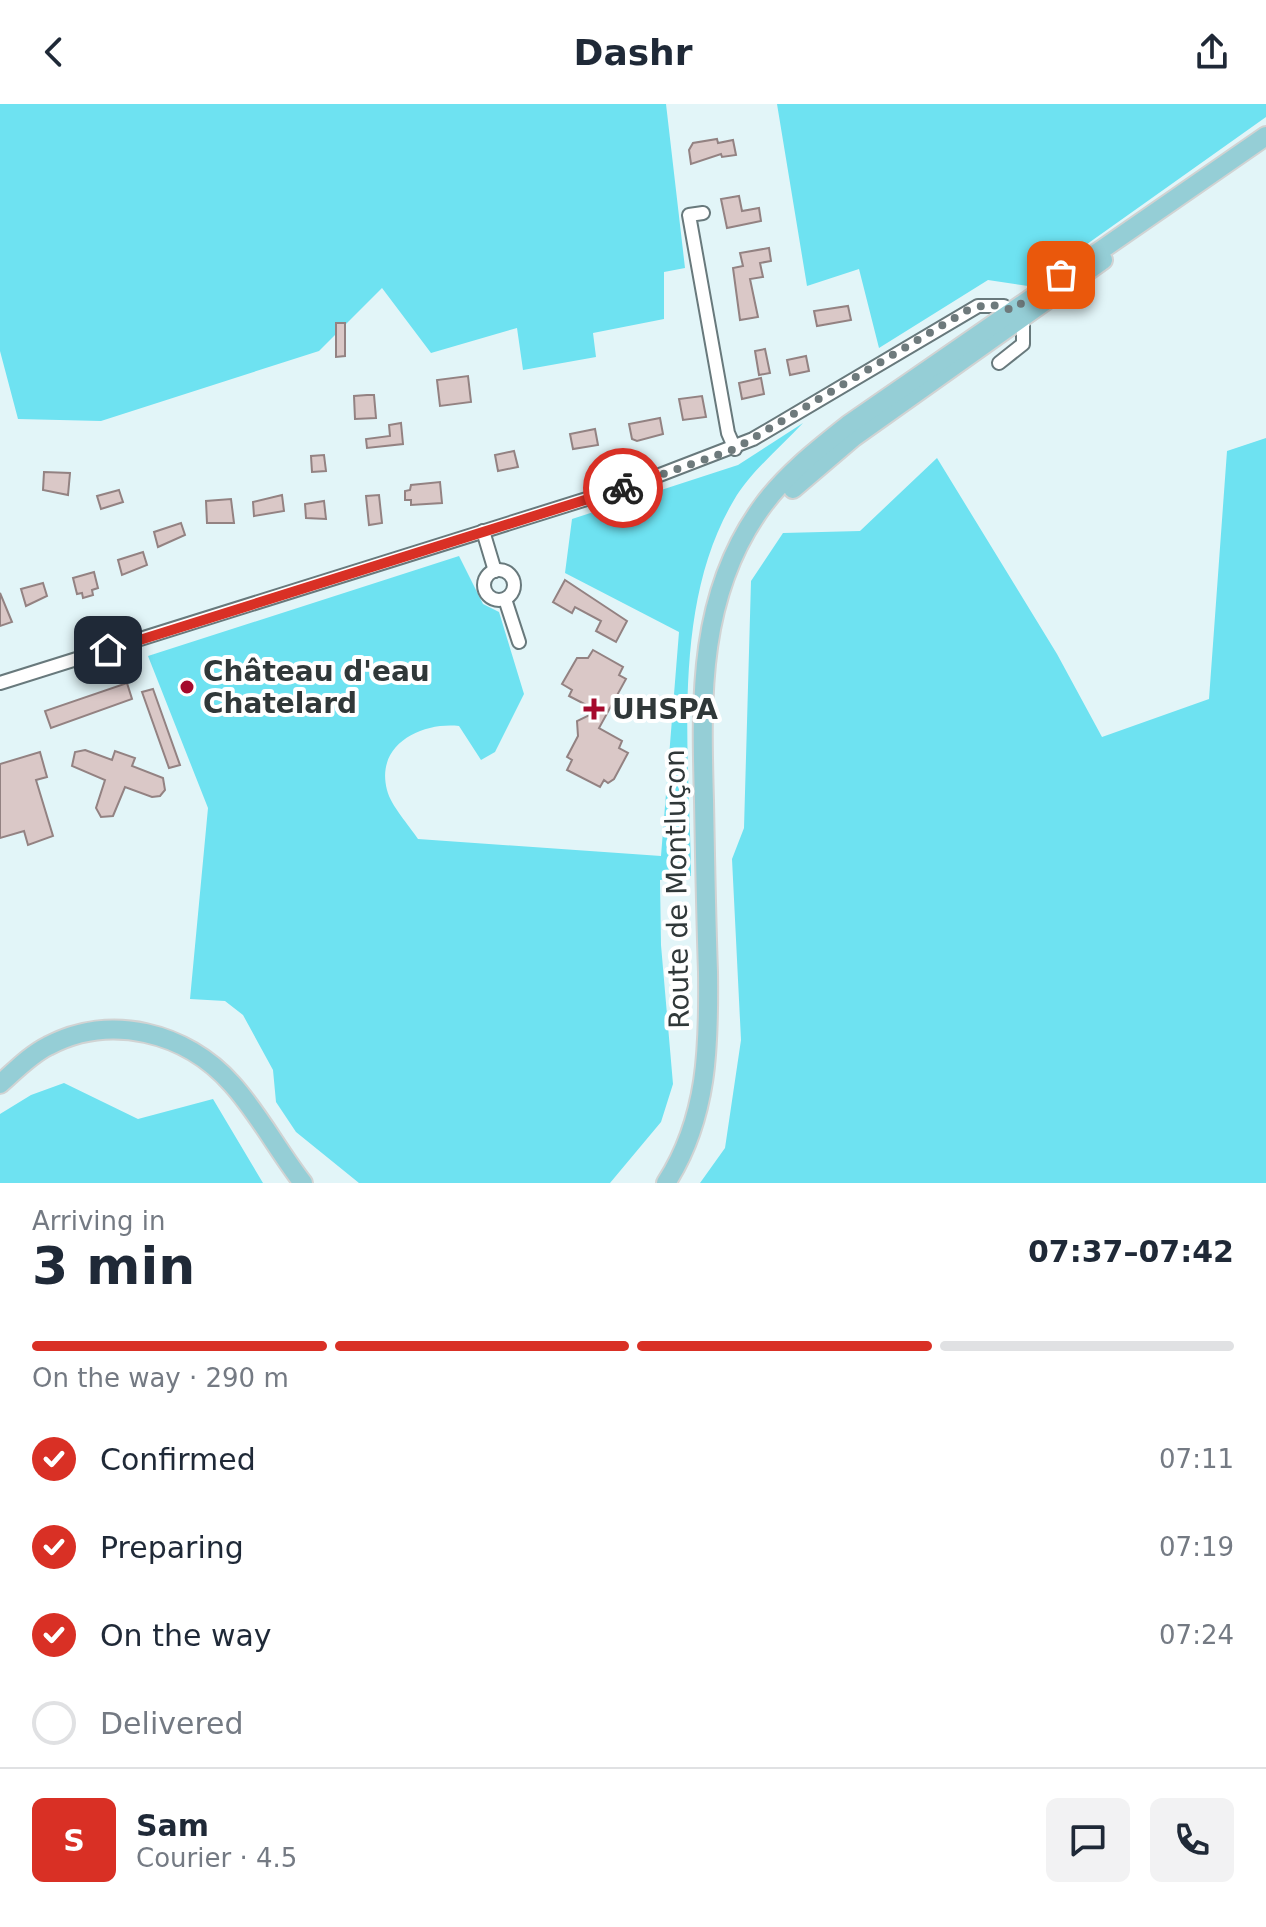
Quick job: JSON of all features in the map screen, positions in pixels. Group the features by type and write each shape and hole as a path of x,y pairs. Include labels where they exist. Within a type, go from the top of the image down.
{"main road":[{"name":"Route de Montluçon","path":"676,1183 701,1132 715,1067 717,1020 711,685 720,619 734,576 767,519 801,482 854,437 1016,315 1266,137"},
{"name":"Route de Montluçon","path":"666,1183 696,1122 706,1062 703,678 713,612 728,565 766,501 807,459 874,406 1016,315"},
{"path":"292,1183 219,1083 189,1059 162,1046 119,1038 80,1043 42,1058 0,1084 36,1053 80,1034 121,1030 161,1036 200,1056 224,1076 303,1183"}],"street":[{"path":"703,213 689,215 728,433 735,449"},
{"path":"0,683 735,449 968,310 989,304 1016,315 1025,332 1023,344 999,363"},
{"path":"483,531 495,571"},
{"path":"495,571 509,574 513,583 512,592 505,599 491,598 485,590 484,581 495,571"},
{"path":"505,599 519,642"}],"shaded area":[{"path":"0,104 666,104 685,268 664,272 664,319 593,333 596,357 523,370 517,328 431,353 382,288 319,351 101,421 18,419 0,351"},
{"path":"777,104 1266,104 1266,117 1028,286 988,280 879,348 859,269 807,286"},
{"path":"803,423 757,470 734,500 714,542 700,587 688,684 691,876 660,880 661,945 673,1084 661,1122 610,1183 359,1183 296,1132 276,1102 273,1070 243,1015 225,1001 190,999 208,808 148,656 459,556 483,604 499,612 524,694 495,752 481,760 459,726 430,728 405,739 388,760 385,774 387,790 396,809 418,839 661,856 679,632 565,573 572,519 738,465"},
{"path":"1266,438 1266,1183 700,1183 725,1148 741,1040 732,859 744,828 751,581 783,533 860,531 937,458 1057,654 1102,737 1209,699 1227,451"},
{"path":"64,1083 138,1119 213,1099 263,1183 0,1183 0,1114 31,1095"}],"building":[{"path":"717,139 718,143 733,140 736,155 722,157 721,154 691,164 689,150 693,143"},
{"path":"739,196 742,211 759,208 761,221 727,228 721,199"},
{"path":"769,248 771,261 760,263 763,277 750,279 758,317 740,320 733,268 743,266 740,253"},
{"path":"848,306 851,320 817,326 814,311"},
{"path":"336,323 345,323 345,356 336,357"},
{"path":"765,349 770,373 759,375 755,351"},
{"path":"806,356 809,371 790,375 787,360"},
{"path":"468,376 471,402 440,406 437,380"},
{"path":"761,378 764,394 742,399 739,383"},
{"path":"374,395 376,418 355,419 354,396"},
{"path":"702,396 706,417 683,420 679,399"},
{"path":"660,418 663,434 637,441 632,439 629,424"},
{"path":"401,423 403,444 367,448 366,439 390,436 389,425"},
{"path":"595,429 598,445 573,449 570,434"},
{"path":"514,451 518,467 498,471 495,455"},
{"path":"324,455 326,471 312,472 311,456"},
{"path":"44,472 70,473 68,495 43,490"},
{"path":"440,482 442,503 411,505 411,500 405,500 405,491 410,490 411,485"},
{"path":"119,490 123,502 101,509 97,496"},
{"path":"282,495 284,511 254,516 253,502"},
{"path":"379,495 382,523 369,525 366,496"},
{"path":"231,499 234,523 207,523 206,501"},
{"path":"324,501 326,519 306,518 305,504"},
{"path":"181,523 185,535 158,547 154,532"},
{"path":"143,552 147,565 122,575 118,560"},
{"path":"94,572 98,588 92,590 93,595 83,598 82,593 77,594 73,578"},
{"path":"565,580 627,621 616,642 596,631 601,621 575,607 572,613 553,602"},
{"path":"43,583 47,596 26,606 21,589"},
{"path":"0,593 12,622 0,626"},
{"path":"593,650 623,667 619,675 626,679 599,728 622,741 619,748 628,753 614,779 608,783 604,780 600,787 567,770 572,760 567,757 578,736 577,721 598,711 569,696 572,690 562,684 577,658 588,658"},
{"path":"127,683 132,699 51,728 45,711"},
{"path":"153,689 180,765 169,768 142,692"},
{"path":"85,750 112,760 115,751 135,758 132,766 163,778 165,790 160,796 152,797 125,787 113,816 101,817 96,808 105,780 72,766 75,752"},
{"path":"40,752 47,777 36,780 53,836 28,845 24,831 0,838 0,764"}],"way so far":[{"path":"623,488 735,449 864,376 968,310 994,304 1012,310 1061,275"}],"place":[{"name":"Château d'eau Chatelard","path":"187,687"},
{"name":"UHSPA","path":"594,709"}],"route":[{"path":"108,650 623,488"}]}
